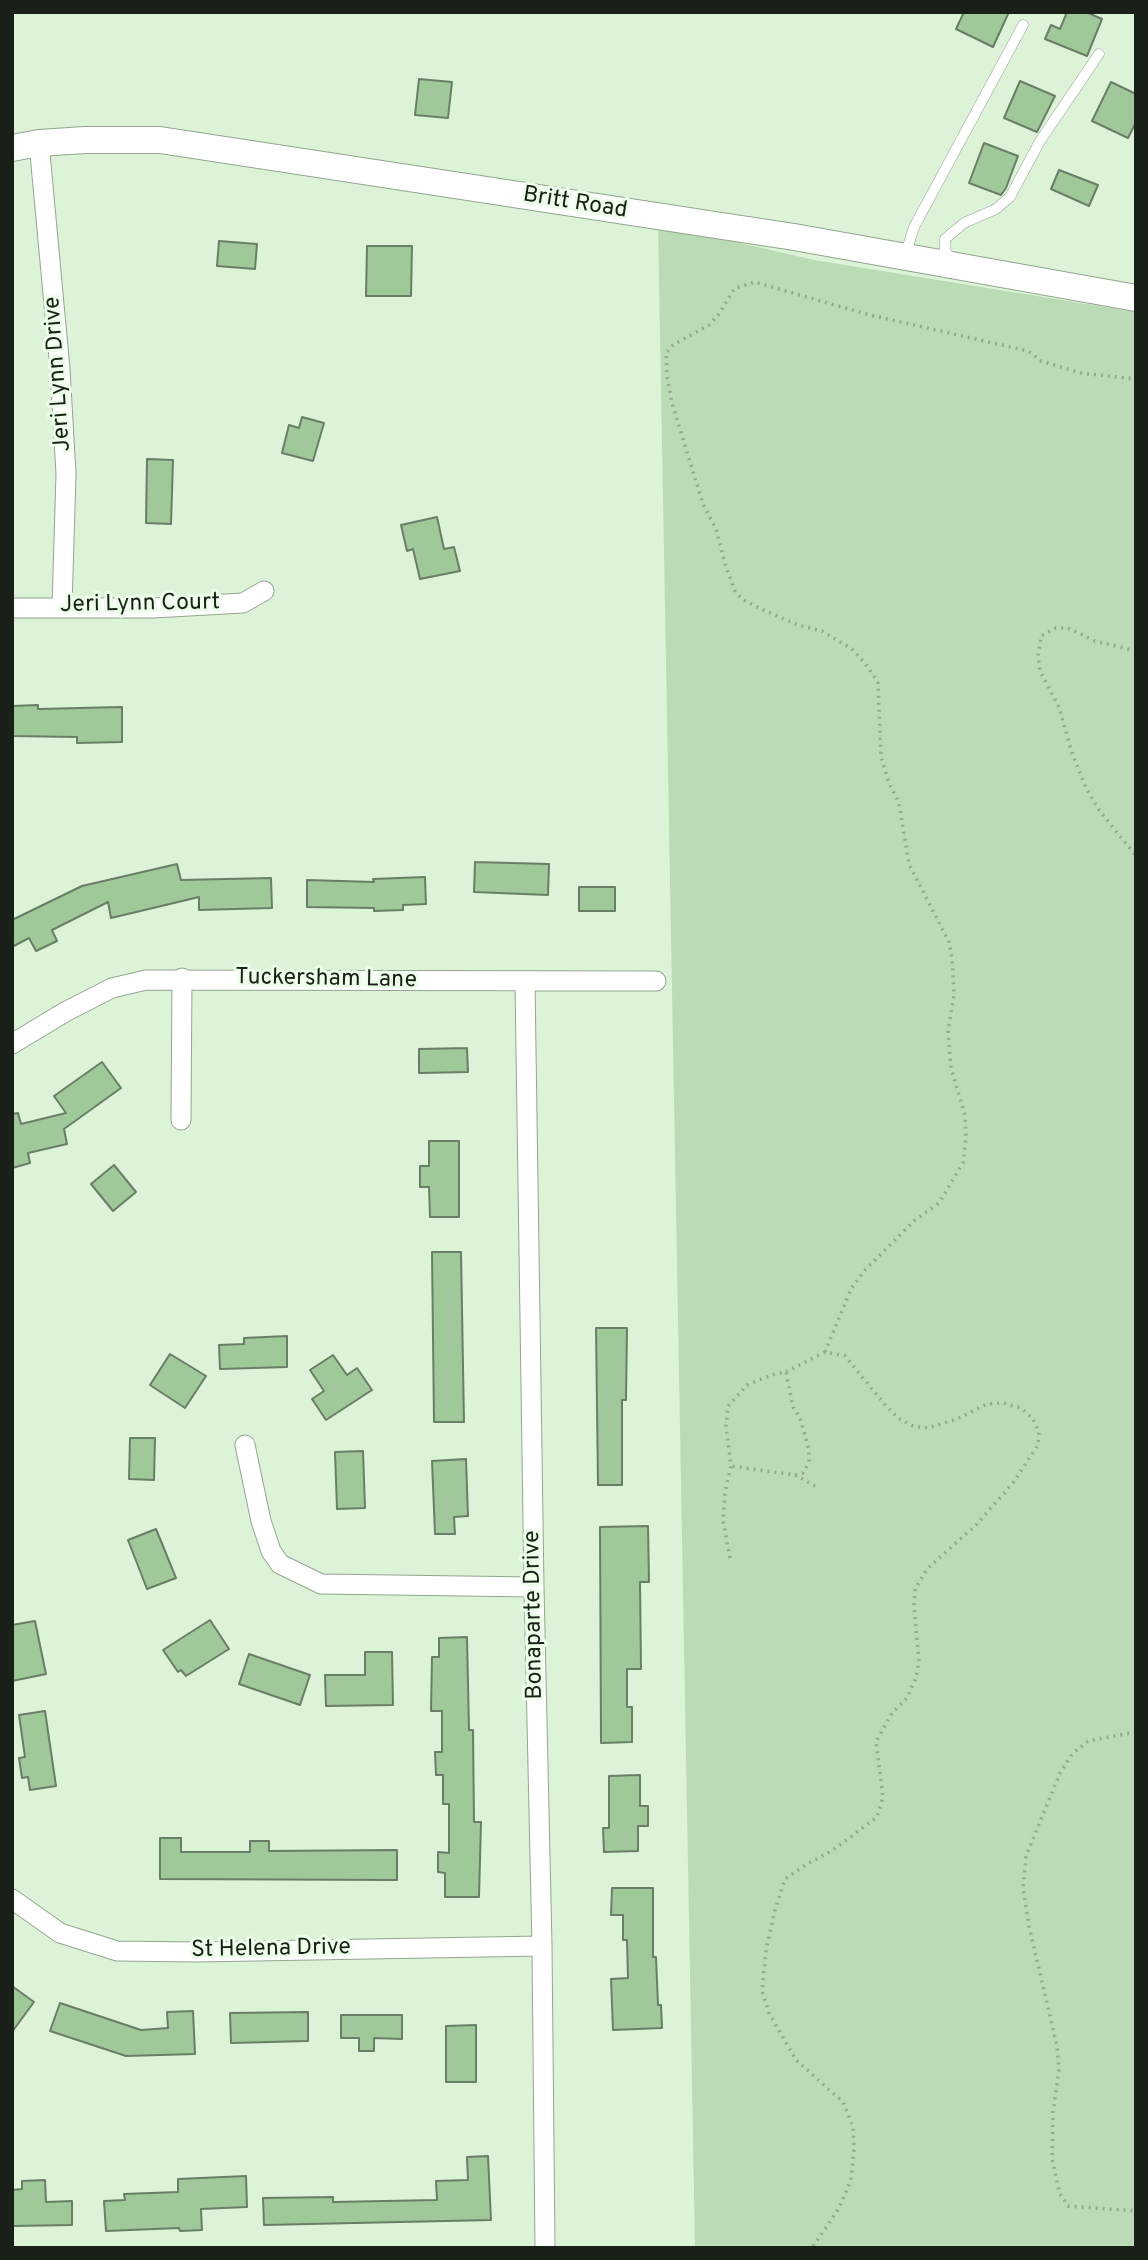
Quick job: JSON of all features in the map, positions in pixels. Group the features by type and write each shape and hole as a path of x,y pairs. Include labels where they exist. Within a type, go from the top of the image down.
{"street":[{"name":"Britt Road","path":"12,148 86,139 173,142 905,256 1136,298"},
{"name":"Jeri Lynn Drive","path":"39,143 60,369 66,474 62,607"},
{"name":"Jeri Lynn Court","path":"12,607 153,608 243,603 264,592"},
{"path":"181,1120 182,978"},
{"name":"Tuckersham Lane","path":"12,1044 112,988 146,980 656,981"},
{"name":"Bonaparte Drive","path":"525,982 545,2248"},
{"path":"245,1445 261,1521 271,1551 280,1564 321,1584 534,1587"},
{"name":"St Helena Drive","path":"12,1899 60,1933 117,1951 542,1946"}],"lane":[{"path":"905,256 914,227 1023,25"},
{"path":"953,264 946,250 945,239 964,223 996,209 1010,197 1040,141 1099,54"}],"path":[{"path":"825,1352 851,1289 864,1271 914,1220 939,1203 963,1163 965,1115 951,1068 948,1031 954,995 952,958 949,942 909,864 899,803 881,757 878,736 878,683 852,649 822,631 798,625 759,608 742,599 735,591 724,564 716,529 703,505 671,403 666,353 673,345 709,325 734,289 754,282 870,315 1028,351 1041,361 1081,373 1136,379"},
{"path":"1136,651 1095,641 1068,628 1056,628 1041,636 1038,656 1040,671 1059,707 1072,753 1086,788 1099,810 1136,856"},
{"path":"730,1558 723,1520 724,1492 731,1466 727,1438 728,1406 747,1385 786,1372 825,1352 845,1356 886,1406 898,1418 912,1426 928,1428 988,1404 1003,1403 1021,1408 1033,1419 1039,1432 1038,1445 1013,1483 977,1524 927,1569 915,1589 919,1661 916,1678 907,1698 892,1713 876,1742 883,1797 877,1816 833,1850 785,1879 775,1910 766,1950 762,1991 769,2013 796,2060 843,2102 853,2126 854,2149 850,2180 839,2208 812,2248"},
{"path":"786,1372 793,1407 800,1418 809,1450 809,1462 803,1473 795,1475"},
{"path":"731,1466 795,1475 815,1486"},
{"path":"1136,1732 1088,1741 1072,1754 1060,1773 1027,1856 1023,1888 1029,1926 1057,2046 1059,2069 1053,2112 1052,2159 1060,2194 1068,2206 1136,2211"}],"green space":[{"path":"658,224 814,260 1136,312 1136,2248 695,2248"}],"building":[{"path":"964,12 1009,12 993,47 956,29"},
{"path":"1067,12 1086,12 1102,19 1087,56 1045,39 1051,25 1060,29"},
{"path":"419,79 452,82 448,118 415,115"},
{"path":"1020,81 1055,96 1037,132 1004,118"},
{"path":"1111,82 1136,94 1136,122 1128,138 1092,121"},
{"path":"984,143 1018,156 1001,195 969,183"},
{"path":"1059,170 1098,185 1089,206 1051,189"},
{"path":"219,241 257,244 255,269 217,266"},
{"path":"367,246 412,246 411,296 366,296"},
{"path":"302,417 324,423 313,461 282,453 289,425 299,428"},
{"path":"147,459 173,460 171,524 146,523"},
{"path":"437,517 444,549 454,547 460,571 420,579 413,549 407,551 401,525"},
{"path":"38,705 38,709 122,707 122,742 77,743 77,737 12,736 12,706"},
{"path":"475,862 549,864 548,895 474,892"},
{"path":"177,864 181,880 271,878 272,908 199,910 199,897 111,918 108,902 52,930 57,941 36,951 29,938 12,947 12,920 82,886"},
{"path":"425,877 426,904 403,905 403,910 307,907 307,880 374,882 373,879"},
{"path":"579,887 615,887 615,911 579,911"},
{"path":"467,1048 468,1072 419,1073 419,1049"},
{"path":"102,1062 121,1088 64,1129 67,1144 28,1153 30,1163 12,1168 12,1114 18,1113 21,1124 66,1113 54,1096"},
{"path":"429,1141 459,1141 459,1217 430,1217 429,1187 420,1187 420,1166 429,1166"},
{"path":"114,1165 136,1192 113,1211 91,1184"},
{"path":"432,1252 461,1252 464,1422 434,1422"},
{"path":"596,1328 627,1328 626,1400 622,1400 622,1485 598,1485"},
{"path":"287,1336 287,1367 220,1369 219,1345 244,1344 244,1338"},
{"path":"170,1354 206,1376 185,1408 150,1385"},
{"path":"333,1355 347,1375 357,1368 372,1390 326,1420 312,1399 324,1391 310,1370"},
{"path":"130,1438 155,1438 154,1480 129,1479"},
{"path":"363,1451 365,1508 337,1509 335,1452"},
{"path":"466,1459 468,1516 454,1517 455,1534 435,1534 432,1461"},
{"path":"648,1526 649,1582 640,1582 641,1669 627,1669 627,1707 632,1707 632,1742 601,1743 600,1527"},
{"path":"156,1529 176,1578 147,1589 128,1540"},
{"path":"210,1620 229,1649 186,1676 181,1670 178,1672 163,1650"},
{"path":"35,1621 46,1674 12,1681 12,1625"},
{"path":"467,1637 469,1730 473,1730 474,1822 481,1822 479,1897 445,1897 445,1873 438,1872 438,1852 449,1853 449,1804 443,1804 443,1775 436,1775 435,1752 442,1752 442,1711 431,1711 432,1657 439,1657 439,1638"},
{"path":"365,1652 392,1652 393,1705 326,1706 325,1675 365,1675"},
{"path":"249,1654 310,1675 300,1705 239,1684"},
{"path":"45,1711 56,1786 30,1790 28,1777 22,1778 19,1758 25,1757 19,1715"},
{"path":"640,1775 640,1806 648,1806 648,1826 638,1826 638,1851 604,1852 603,1828 609,1828 609,1776"},
{"path":"160,1838 181,1838 181,1852 250,1852 250,1841 269,1841 269,1851 397,1850 397,1880 160,1879"},
{"path":"612,1888 653,1888 653,1957 656,1957 662,2028 613,2030 611,1979 628,1978 623,1915 611,1915"},
{"path":"12,1986 34,2002 12,2032"},
{"path":"60,2003 141,2030 168,2028 167,2012 193,2011 195,2054 126,2056 50,2031"},
{"path":"308,2012 308,2041 231,2043 230,2013"},
{"path":"341,2015 402,2015 402,2039 374,2038 374,2051 359,2051 359,2038 341,2038"},
{"path":"476,2025 476,2082 446,2082 446,2026"},
{"path":"488,2156 491,2220 264,2225 263,2198 333,2197 333,2202 437,2200 436,2181 468,2180 467,2157"},
{"path":"246,2176 247,2207 201,2209 202,2230 180,2231 179,2228 106,2231 104,2201 125,2200 124,2194 178,2192 178,2179"},
{"path":"45,2180 46,2202 72,2201 72,2225 13,2226 12,2190 22,2189 22,2181"}]}
